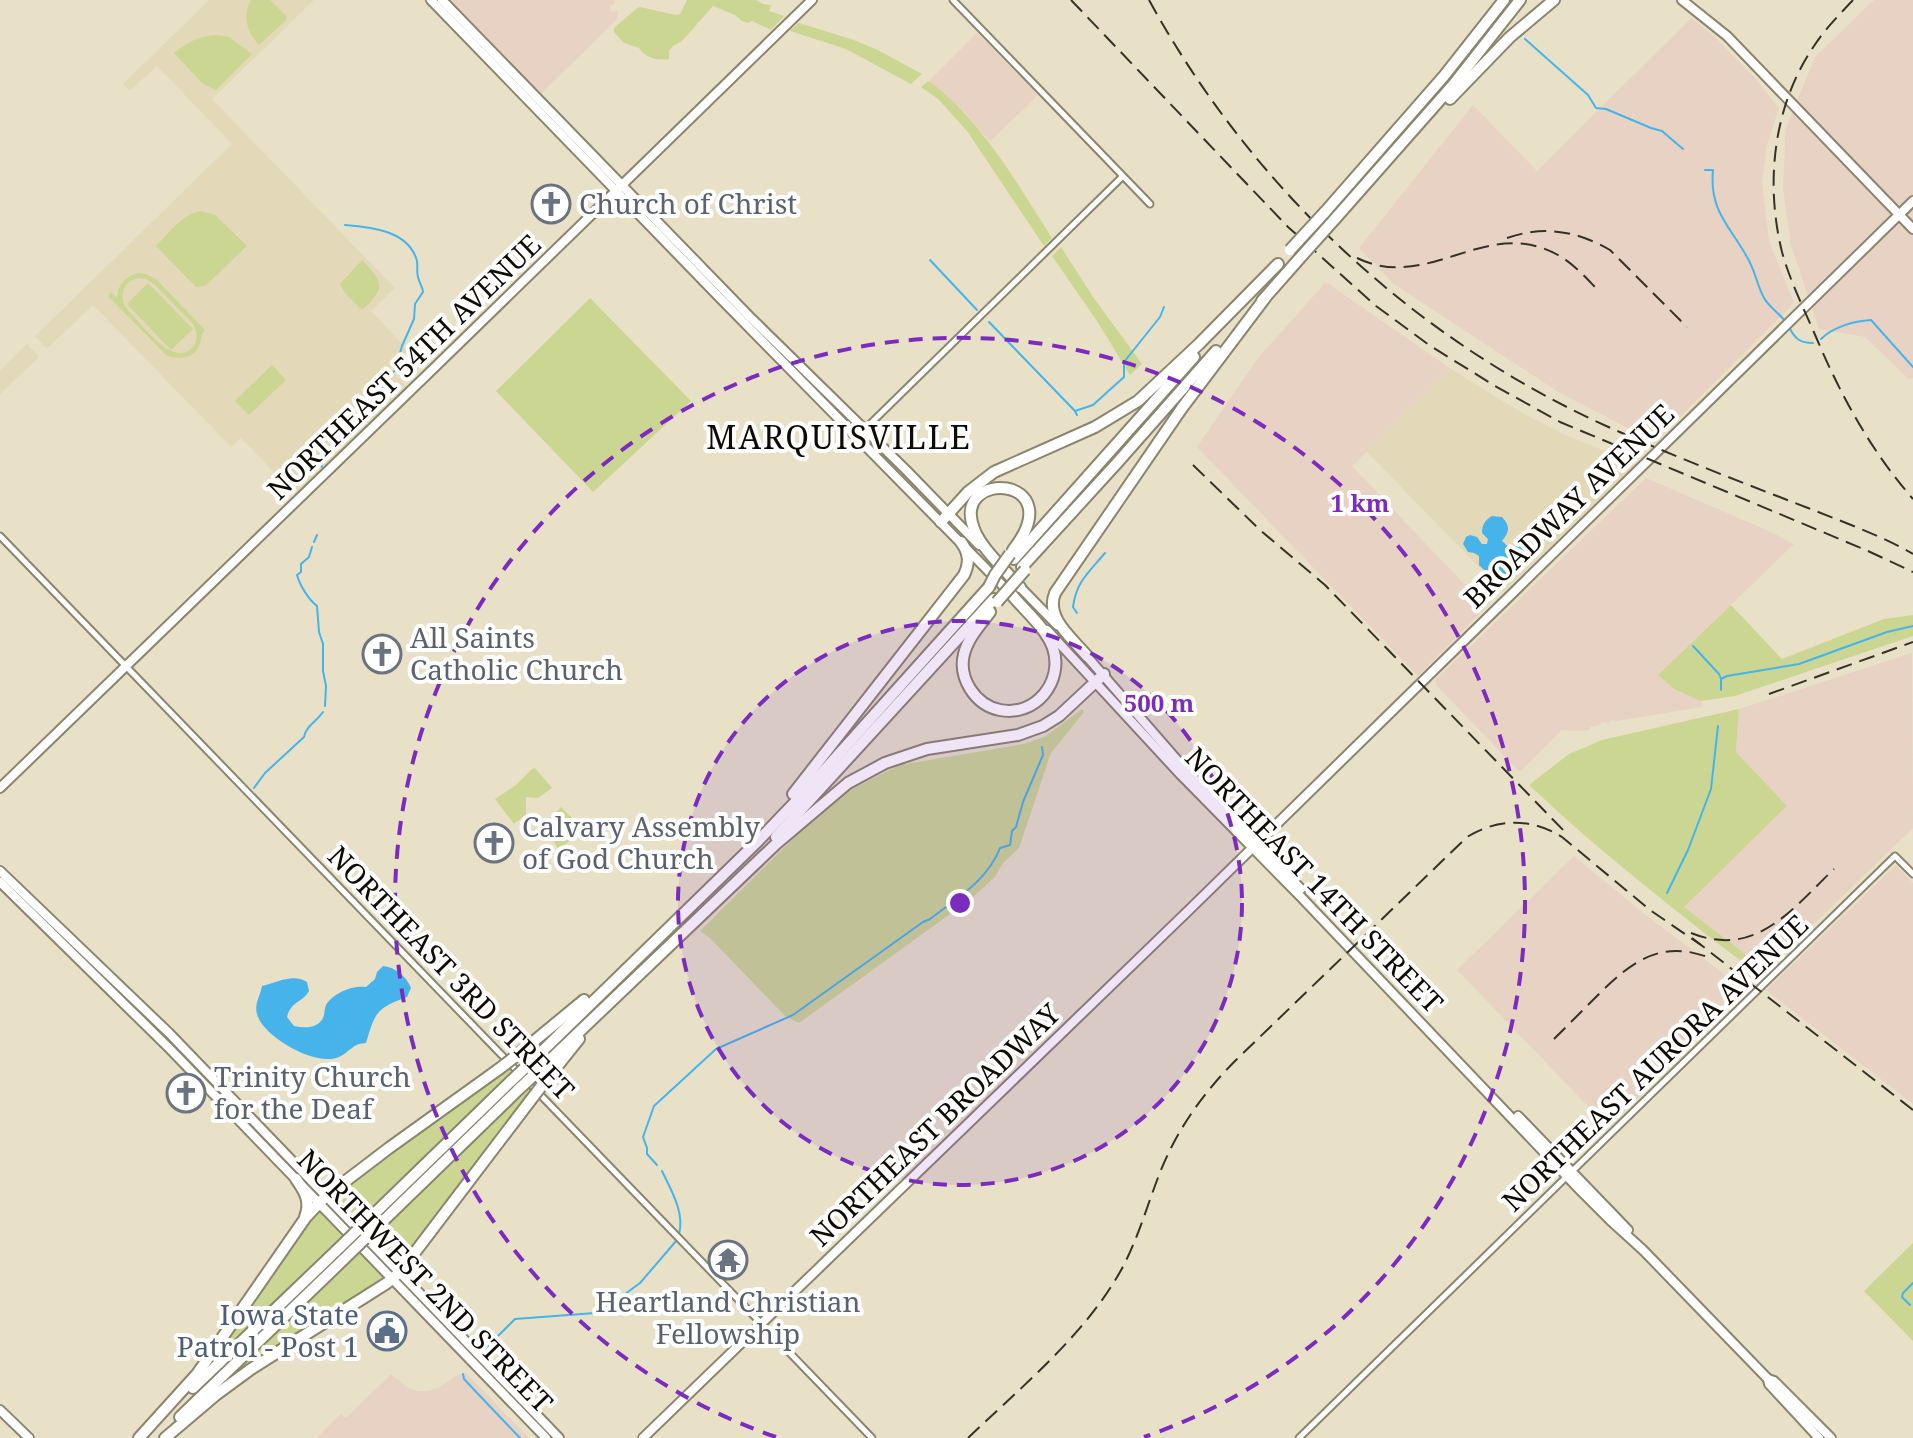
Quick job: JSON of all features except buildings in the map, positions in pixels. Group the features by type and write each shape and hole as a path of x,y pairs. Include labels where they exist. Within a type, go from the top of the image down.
{"highway":[{"path":"728,889 992,594 1145,412 1444,76 1504,0"},
{"path":"1087,656 1057,620 1052,611 1053,599 1182,408 1265,298 1453,85 1520,0"},
{"path":"1351,201 1510,37 1554,0"},
{"path":"944,518 976,485 994,472 1095,427 1138,401 1169,387 1265,298"},
{"path":"530,1071 647,947 803,794 992,594 1018,562 1055,532 1152,422 1169,387"},
{"path":"992,594 970,638 963,657 963,669 970,689 982,702 1000,710 1025,708 1038,701 1051,686 1055,660 1047,635 973,527 971,517 975,502 992,488 1007,487 1017,491 1028,508 1027,530 1018,562"},
{"path":"718,879 794,793 961,579 969,561 961,542"},
{"path":"159,1438 340,1255 515,1085 821,805 860,775 899,757 927,749 1026,733 1052,722 1100,678"},
{"path":"141,1438 197,1374 300,1227 323,1200 516,1056 647,947"},
{"path":"165,1438 251,1369 396,1275 574,1045 657,956"},
{"path":"296,1179 309,1203 300,1227"},
{"path":"141,1438 340,1255"}],"main road":[{"name":"NORTHEAST 14TH STREET","path":"431,0 1016,591 1100,678 1180,774 1254,846 1610,1220 1768,1379"},
{"name":"NORTHEAST 14TH STREET","path":"442,0 620,189"},
{"name":"NORTHEAST 54TH AVENUE","path":"0,788 812,0"},
{"path":"1682,0 1726,35 1913,229"},
{"name":"BROADWAY AVENUE","path":"1254,846 1913,201"},
{"name":"NORTHEAST 14TH STREET","path":"944,518 961,542 1087,656 1100,678"},
{"name":"NORTHEAST BROADWAY","path":"643,1438 1254,846"},
{"name":"NORTHWEST 2ND STREET","path":"0,871 159,1023 323,1200 559,1438"},
{"name":"NORTHWEST 2ND STREET","path":"0,882 170,1049 296,1179 323,1200"},
{"name":"NORTHWEST 2ND STREET","path":"396,1275 546,1438"},
{"path":"1768,1379 1769,1384 1819,1438"},
{"path":"1768,1379 1774,1381 1831,1438"},
{"path":"0,1410 29,1438"}],"street":[{"path":"953,0 1150,204"},
{"path":"861,433 1122,177"},
{"name":"NORTHEAST 3RD STREET","path":"0,536 872,1438"},
{"name":"NORTHEAST AURORA AVENUE","path":"1299,1438 1895,856 1913,874"}],"shaded area":[{"path":"209,0 314,0 212,99 395,288 371,311 408,350 390,368 407,387 296,495 241,438 231,447 93,305 47,349 35,336 232,144 157,66 130,91 123,84"},
{"path":"446,0 614,0 615,3 610,6 611,12 618,11 617,19 540,95"},
{"path":"1874,0 1913,0 1913,378 1909,379 1865,337 1819,329 1791,245 1783,188 1786,128 1815,57"},
{"path":"1691,18 1714,36 1779,108 1767,145 1762,183 1769,241 1794,303 1655,442 1560,393 1394,284 1359,248 1473,105 1537,171"},
{"path":"977,33 1038,95 990,142 966,114 929,81"},
{"path":"1326,282 1451,369 1352,466 1486,607 1418,676 1197,447 1258,358"},
{"path":"27,344 39,357 0,394 0,370"},
{"path":"1451,369 1563,434 1636,464 1503,592 1366,451"},
{"path":"1646,478 1794,544 1658,675 1674,689 1701,701 1702,707 1611,720 1589,730 1561,730 1520,772 1437,686 1435,680"},
{"path":"1912,653 1913,828 1766,970 1683,907 1787,806 1736,752 1739,709"},
{"path":"1574,856 1643,913 1747,991 1608,1127 1457,970"},
{"path":"1896,865 1913,883 1913,1104 1766,990"},
{"path":"466,1373 529,1438 316,1438 341,1414 346,1418 391,1374 408,1388 427,1391"}],"green space":[{"path":"251,0 270,0 287,17 259,45 247,24"},
{"path":"687,0 756,0 771,5 769,11 784,16 771,30 752,21 742,21 713,6 682,41 673,46 669,59 665,60 648,56 639,48 624,43 614,32 614,28 640,7 676,15 680,14"},
{"path":"799,23 878,50 922,74 911,84 846,49 790,31"},
{"path":"217,35 229,37 252,54 216,90 202,83 174,53 194,40"},
{"path":"929,81 966,115 998,154 1052,238 1044,246 967,131 938,99 921,87"},
{"path":"201,211 215,215 247,246 205,286 196,287 156,246 182,220"},
{"path":"1061,247 1142,364 1130,375 1052,256"},
{"path":"362,260 378,280 379,290 362,310 340,284"},
{"path":"134,274 146,274 156,279 205,330 198,348 191,355 177,358 166,355 108,296 111,292 117,298 123,281","holes":["138,278 146,279 193,324 196,342 184,353 166,348 126,308 123,298 126,286"]},
{"path":"148,283 193,329 171,350 127,304"},
{"path":"590,298 691,401 593,492 496,391"},
{"path":"272,365 286,380 249,415 235,401"},
{"path":"1731,605 1782,659 1884,619 1913,615 1913,636 1735,696 1701,701 1674,689 1658,675"},
{"path":"1082,709 1084,712 1051,753 1019,848 1003,863 995,877 971,899 799,1023 785,1016 700,931 834,798 900,765 1024,744 1046,736"},
{"path":"1739,709 1736,752 1787,806 1684,907 1766,970 1760,976 1613,860 1529,785 1569,754 1602,740"},
{"path":"535,768 552,788 538,798 526,797 526,815 514,824 495,799"},
{"path":"561,807 581,827 581,831 559,850 550,828"},
{"path":"507,1066 513,1072 357,1223 330,1197"},
{"path":"528,1087 533,1093 399,1266 372,1239"},
{"path":"319,1209 344,1235 199,1377 308,1218"},
{"path":"1913,1243 1913,1341 1864,1291"},
{"path":"359,1251 386,1278 207,1399"}],"water":[{"path":"1492,516 1502,517 1507,524 1502,541 1513,551 1520,538 1529,541 1535,550 1528,561 1515,564 1504,582 1492,570 1487,573 1479,565 1479,556 1468,552 1463,544 1470,535 1487,544 1488,539 1482,533 1486,521"},
{"path":"383,966 396,970 407,980 411,988 407,997 383,1008 372,1024 366,1043 355,1046 339,1057 318,1058 293,1049 271,1034 258,1017 257,1005 262,986 296,978 307,982 309,991 291,1008 287,1017 294,1026 314,1026 323,1018 326,1005 333,997 349,989 366,987"}],"waterway":[{"path":"1525,39 1588,95 1596,108 1662,131 1683,149"},
{"path":"1705,170 1713,170 1717,207 1750,262 1764,298 1785,321"},
{"path":"322,467 321,463 336,445 343,429 372,401 395,370 414,319 415,304 423,292 417,261 406,243 378,229 345,225"},
{"path":"930,260 977,310"},
{"path":"1075,411 1093,405 1124,377 1124,362 1160,317 1164,307"},
{"path":"1821,339 1844,325 1871,320 1913,367"},
{"path":"989,322 1077,415"},
{"path":"1789,327 1798,340 1813,343"},
{"path":"314,542 317,535"},
{"path":"312,547 297,575 305,592 317,606 323,644 325,706"},
{"path":"1077,613 1073,607 1077,591 1105,553"},
{"path":"1721,679 1799,664 1887,632 1913,626"},
{"path":"1693,646 1719,674 1721,690"},
{"path":"254,788 265,773 304,737 323,712"},
{"path":"1667,893 1688,850 1711,789 1718,726"},
{"path":"657,1165 647,1154 643,1137 654,1106 716,1049 793,1015 930,919 988,870 1000,848 1010,845 1012,831 1043,755 1042,747"},
{"path":"662,1171 679,1210 679,1234"},
{"path":"486,1348 515,1319 595,1313 609,1306 640,1283 677,1240"},
{"path":"1910,1305 1902,1297 1913,1283"},
{"path":"463,1374 464,1379 520,1438"}],"railway":[{"path":"1071,0 1288,227 1376,306 1429,345 1560,422 1913,572"},
{"path":"1149,0 1191,70 1239,136 1292,198 1350,256 1412,308 1478,356 1548,397 1622,433 1861,529 1913,554"},
{"path":"1853,0 1814,46 1789,94 1776,146 1774,199 1777,226 1789,274 1836,380 1870,442 1913,499"},
{"path":"1507,238 1547,231 1573,234 1598,243 1610,250 1687,327"},
{"path":"1357,258 1383,266 1409,267 1482,248 1506,244 1532,245 1564,259 1599,291"},
{"path":"1193,465 1260,530 1325,585 1566,833"},
{"path":"1769,694 1913,642"},
{"path":"968,1438 1050,1360 1105,1295 1132,1247 1175,1140 1213,1085 1467,837 1491,826 1515,823 1551,831 1650,910 1701,945"},
{"path":"1691,933 1735,940 1754,935 1787,914 1834,869"},
{"path":"1692,938 1913,1110"},
{"path":"1554,1039 1611,982 1649,956 1677,951 1710,958"}],"place":[{"name":"Church of Christ","path":"551,204"},
{"name":"All Saints Catholic Church","path":"382,654"},
{"name":"Calvary Assembly of God Church","path":"494,843"},
{"name":"Trinity Church for the Deaf","path":"186,1093"},
{"name":"Heartland Christian Fellowship","path":"728,1260"},
{"name":"Iowa State Patrol - Post 1","path":"387,1331"}],"district":[{"name":"MARQUISVILLE","path":"839,438"}]}
